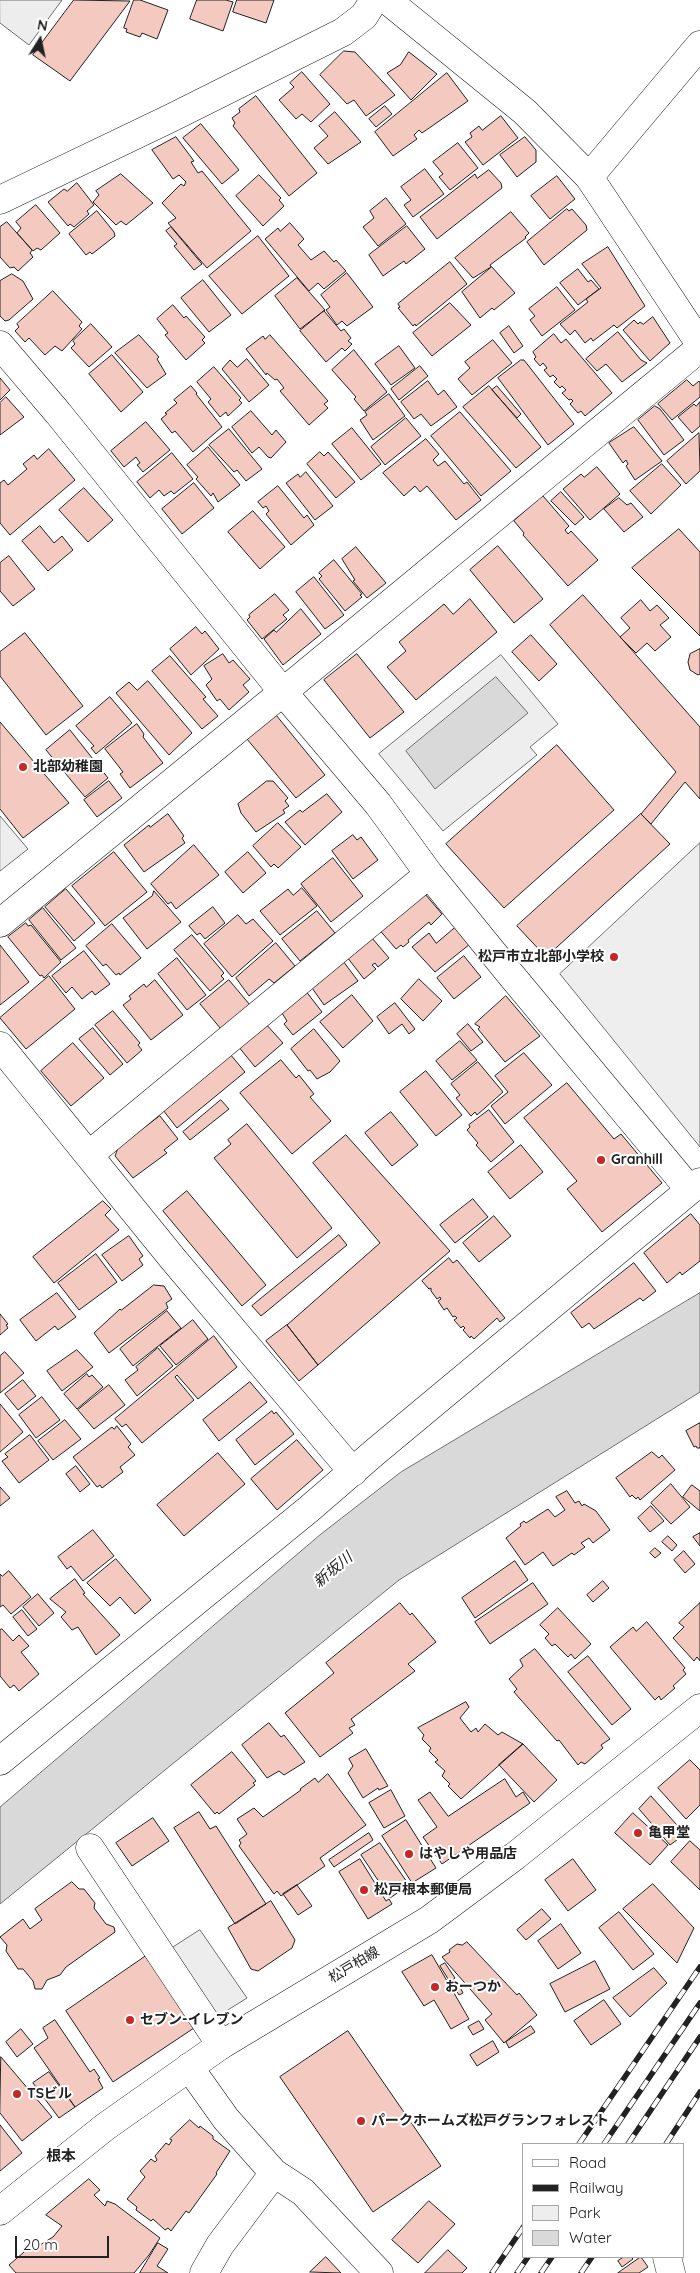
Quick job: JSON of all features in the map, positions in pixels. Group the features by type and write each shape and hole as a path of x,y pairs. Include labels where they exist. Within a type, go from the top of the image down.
{"street":[{"path":"0,200 171,118 343,32 364,16 374,0"},
{"path":"387,0 525,112 588,177 700,344"},
{"path":"588,177 700,44"},
{"path":"0,345 64,419 283,692 378,804 429,874 696,1188 353,1472 3,1753"},
{"path":"0,922 283,692 700,348"},
{"path":"90,1154 429,874"},
{"path":"0,1046 90,1154 173,1259 353,1472"},
{"name":"松戸柏線","path":"0,2211 105,2127 189,2067 430,1920 515,1856 700,1708"},
{"path":"90,1848 221,2046"},
{"path":"189,2067 226,2119 274,2173 303,2192 379,2273"},
{"path":"204,2273 220,2245 274,2173"},
{"path":"667,2258 671,2273"}],"green space":[{"path":"501,655 558,724 530,747 537,755 443,831 379,754"},
{"path":"0,816 28,849 0,871"},
{"path":"700,843 700,1147 560,974"}],"shaded area":[{"path":"0,0 62,0 29,45 0,23"},
{"path":"200,1930 247,1998 215,2018 169,1950"}],"water":[{"path":"496,677 528,713 435,789 406,751"},
{"name":"新坂川","path":"700,1293 700,1392 399,1580 0,1904 0,1807 321,1534 401,1472"}],"building":[{"path":"74,0 130,1 70,81 33,55"},
{"path":"134,0 140,0 168,10 157,39 142,33 140,37 126,32 127,29 124,28"},
{"path":"197,0 226,0 233,2 223,31 190,19"},
{"path":"237,0 274,0 266,23 233,12"},
{"path":"344,51 355,52 395,95 366,116 354,100 347,104 320,75"},
{"path":"409,52 437,74 411,100 387,73 400,65"},
{"path":"302,72 330,104 311,122 302,114 296,119 279,100 294,87 290,83"},
{"path":"447,73 468,101 422,133 419,130 414,135 417,139 393,156 375,132"},
{"path":"256,96 317,173 289,196 233,126 235,123 232,118 240,112 239,109"},
{"path":"385,106 392,114 376,127 369,119"},
{"path":"335,112 361,142 328,164 314,148 328,136 319,126"},
{"path":"501,116 518,138 483,165 465,142 472,137 470,133 479,126 482,130"},
{"path":"201,124 239,170 222,184 183,138"},
{"path":"176,137 194,161 191,162 198,173 202,171 251,231 207,268 168,223 176,218 162,203 181,184 184,186 186,182 179,175 173,179 152,150"},
{"path":"525,137 536,150 536,162 517,177 500,155"},
{"path":"458,143 478,168 450,190 439,177 443,174 433,162"},
{"path":"425,169 444,194 413,217 404,205 411,200 401,187"},
{"path":"489,170 501,183 502,188 437,239 420,217 475,174 477,178"},
{"path":"121,174 153,203 126,225 121,221 116,225 93,202 99,195 96,191"},
{"path":"259,175 281,198 279,200 284,206 263,226 236,196"},
{"path":"557,176 575,199 550,219 531,196"},
{"path":"77,183 94,205 87,211 89,214 74,227 70,224 68,226 48,202 64,189 67,191"},
{"path":"386,198 406,224 378,246 363,227 374,218 370,211"},
{"path":"36,205 60,233 41,250 37,248 33,251 17,233 21,228 16,222"},
{"path":"567,209 569,211 572,209 586,225 587,230 544,265 527,242"},
{"path":"97,211 114,232 115,236 92,254 90,252 86,255 69,234"},
{"path":"511,212 529,233 526,238 490,265 491,267 473,278 455,258"},
{"path":"7,222 32,250 30,253 33,257 18,271 14,267 10,268 0,257 0,227"},
{"path":"290,223 304,239 298,245 311,260 324,251 346,271 324,289 318,283 309,291 265,239 278,228 280,231"},
{"path":"407,226 425,249 406,264 404,261 383,276 369,255"},
{"path":"171,227 202,264 194,270 174,246 177,244 166,231"},
{"path":"258,236 289,276 242,314 209,276"},
{"path":"608,247 645,306 617,328 614,325 593,341 591,338 585,343 575,330 570,335 560,324 588,302 586,299 601,288 582,264"},
{"path":"450,262 467,284 416,326 415,324 413,326 398,308 400,307 398,304"},
{"path":"492,267 515,293 494,310 492,308 480,318 462,292"},
{"path":"578,269 588,282 591,280 599,289 578,305 560,283"},
{"path":"347,273 373,307 347,326 342,321 337,325 326,310 330,307 321,295"},
{"path":"12,274 23,281 33,299 9,320 5,321 0,316 0,281"},
{"path":"297,278 325,310 300,329 275,296"},
{"path":"203,280 231,315 209,332 181,298"},
{"path":"557,287 575,310 542,336 530,320 535,316 529,309"},
{"path":"53,291 82,322 79,326 82,329 62,351 55,346 45,355 29,338 25,342 15,331 19,327 17,324"},
{"path":"450,303 471,325 432,356 413,333"},
{"path":"173,305 205,337 202,340 205,343 186,360 165,335 168,333 157,319"},
{"path":"324,311 341,331 344,329 351,338 348,341 352,344 345,351 342,348 326,362 300,331"},
{"path":"653,317 670,343 650,361 623,330 634,320 638,324 640,322 643,324"},
{"path":"91,324 112,347 89,367 71,348 75,344 73,341"},
{"path":"509,326 523,346 514,353 500,333"},
{"path":"618,332 641,360 647,363 622,382 606,364 597,371 586,359"},
{"path":"554,334 561,343 566,339 612,393 585,416 581,411 578,413 570,404 573,401 569,400 562,393 566,390 562,386 560,388 554,382 557,379 553,375 550,377 544,370 547,368 543,363 540,366 534,359 536,357 533,352"},
{"path":"139,335 159,357 157,359 166,374 147,388 115,353"},
{"path":"270,335 328,401 324,404 328,408 309,425 280,391 284,388 277,379 275,380 267,373 266,375 246,349 263,336 265,339"},
{"path":"493,340 512,363 472,395 458,379 470,368 465,362"},
{"path":"399,346 415,368 391,385 375,364"},
{"path":"354,350 387,392 364,411 354,399 356,397 332,370"},
{"path":"112,355 143,392 121,412 89,374"},
{"path":"247,359 269,385 249,402 222,369 230,360 237,367"},
{"path":"521,360 524,360 574,424 548,445 498,378"},
{"path":"420,366 428,376 399,400 391,389"},
{"path":"214,367 241,398 239,400 242,403 228,416 226,412 220,417 208,402 211,399 197,382"},
{"path":"0,378 10,390 0,400"},
{"path":"687,380 693,386 699,381 700,397 672,420 658,404"},
{"path":"428,381 438,395 444,390 457,407 431,426 421,414 414,419 401,402"},
{"path":"191,386 222,427 193,452 175,431 172,433 161,419 177,403 174,400"},
{"path":"489,386 541,447 516,468 463,407"},
{"path":"497,386 521,414 517,418 492,390"},
{"path":"389,394 405,416 373,440 360,420 367,415 365,412"},
{"path":"6,397 24,417 0,435 0,403"},
{"path":"700,402 700,426 692,433 678,417 694,404 696,406"},
{"path":"655,406 660,409 684,440 664,455 638,420"},
{"path":"251,411 272,435 276,430 286,442 271,458 259,447 252,453 232,427"},
{"path":"460,412 511,471 481,496 431,436"},
{"path":"406,418 421,436 385,465 371,447"},
{"path":"146,422 170,450 143,472 137,465 140,463 136,457 124,467 111,451"},
{"path":"634,427 662,461 635,480 626,466 628,464 626,460 623,463 609,443"},
{"path":"352,428 381,464 361,480 332,444"},
{"path":"229,429 262,469 246,481 237,470 234,472 209,445"},
{"path":"699,433 700,471 686,484 667,461"},
{"path":"426,439 439,454 433,460 438,466 445,461 464,484 467,482 481,500 456,520 427,486 420,492 415,486 404,496 383,473"},
{"path":"208,447 240,485 218,502 213,493 211,496 196,479 198,477 187,465"},
{"path":"49,449 75,480 10,535 0,523 0,483 4,480 8,485 27,469 23,464 34,455 37,459"},
{"path":"320,452 324,456 328,452 355,482 336,498 307,464"},
{"path":"172,453 193,479 174,494 171,491 164,496 159,490 150,498 137,482"},
{"path":"662,464 681,485 651,514 630,491"},
{"path":"597,467 620,494 590,520 563,489 581,474 584,477"},
{"path":"306,472 333,506 315,520 286,483 298,474 300,477"},
{"path":"194,483 214,508 182,534 162,509"},
{"path":"278,486 304,518 307,515 314,525 291,545 266,514 269,511 266,506 263,508 258,502"},
{"path":"84,488 113,520 88,542 59,510"},
{"path":"561,492 584,517 575,525 551,501"},
{"path":"543,496 569,526 565,530 568,534 571,531 598,560 568,586 523,535 524,533 514,521"},
{"path":"619,498 627,505 631,503 643,517 624,532 604,509"},
{"path":"253,511 285,547 260,569 228,532"},
{"path":"40,526 54,543 62,536 73,550 48,571 22,541"},
{"path":"679,529 700,552 700,636 632,568"},
{"path":"498,546 543,599 514,623 470,570"},
{"path":"356,547 386,583 367,598 353,581 355,580 342,559"},
{"path":"9,556 35,589 13,606 0,591 0,563"},
{"path":"334,560 362,594 360,595 362,597 345,611 319,579 322,576 319,573"},
{"path":"314,577 344,615 325,629 296,592"},
{"path":"275,594 289,610 283,615 287,619 262,639 247,620 250,617 249,615"},
{"path":"583,595 700,727 700,799 685,782 651,824 641,814 676,772 550,625"},
{"path":"470,599 497,632 416,700 387,667 406,651 399,642 444,604 453,614"},
{"path":"641,600 650,611 657,605 669,618 660,625 671,637 655,651 647,643 636,653 620,637 630,628 621,618"},
{"path":"301,609 321,634 283,665 264,639 274,630 276,632"},
{"path":"196,627 202,634 205,631 219,649 191,675 170,649"},
{"path":"25,633 83,706 46,735 0,676 0,652"},
{"path":"531,635 557,664 539,681 512,652"},
{"path":"700,649 700,674 698,675 690,670 688,662 690,654"},
{"path":"223,654 229,663 233,660 250,679 243,685 249,692 229,710 220,699 217,701 206,685 212,679 204,666"},
{"path":"357,654 404,712 370,738 324,680"},
{"path":"170,656 206,697 203,699 218,716 202,729 152,671"},
{"path":"148,681 192,733 169,755 116,693 129,682 137,690"},
{"path":"110,697 132,723 96,754 91,748 94,746 76,726"},
{"path":"276,715 325,775 296,798 247,739"},
{"path":"0,722 69,803 23,838 0,809"},
{"path":"137,724 144,734 143,737 163,763 130,788 120,774 123,772 105,749"},
{"path":"70,730 108,778 85,797 46,750"},
{"path":"557,745 614,810 504,908 446,844"},
{"path":"109,781 122,798 97,817 84,800"},
{"path":"267,781 273,781 288,798 285,801 289,806 283,810 285,813 256,832 241,813 238,804"},
{"path":"327,794 342,812 305,845 285,822 300,810 302,812"},
{"path":"168,814 184,836 182,838 185,843 144,872 124,845 149,825 150,827"},
{"path":"641,814 670,844 546,957 517,926"},
{"path":"278,823 301,847 278,868 274,864 271,867 253,846"},
{"path":"353,835 357,840 361,837 378,860 353,879 332,851"},
{"path":"194,845 219,875 176,909 171,902 168,904 151,884"},
{"path":"114,852 147,892 105,926 72,886"},
{"path":"248,852 266,873 243,893 225,872"},
{"path":"333,858 363,896 331,922 301,884"},
{"path":"302,888 317,906 280,935 260,911 288,889 293,895"},
{"path":"66,889 95,923 74,941 45,907"},
{"path":"154,891 181,922 147,949 123,918 152,896"},
{"path":"425,894 442,914 431,925 429,922 408,940 409,942 403,947 401,945 396,949 377,927"},
{"path":"213,907 225,923 205,939 200,933 197,935 189,926"},
{"path":"43,908 76,948 61,960 29,920"},
{"path":"317,911 335,933 300,961 282,939"},
{"path":"238,915 246,924 253,919 273,941 232,977 204,944"},
{"path":"26,923 28,926 31,925 61,962 44,978 42,975 40,976 8,937"},
{"path":"112,924 141,958 120,975 119,973 116,975 106,964 103,966 86,946"},
{"path":"456,927 470,944 435,972 412,947 429,933 436,943"},
{"path":"192,935 224,973 221,976 224,979 210,991 174,950"},
{"path":"372,938 389,958 378,967 375,963 372,965 376,969 364,979 347,957"},
{"path":"276,943 295,966 274,983 269,979 249,996 236,978"},
{"path":"0,945 29,982 0,1005"},
{"path":"84,951 110,984 95,995 92,991 82,999 72,987 66,993 52,976"},
{"path":"464,956 481,977 454,999 437,978"},
{"path":"177,958 206,995 187,1010 158,974"},
{"path":"343,961 358,981 324,1005 310,985"},
{"path":"49,976 75,1009 26,1049 0,1018"},
{"path":"419,979 442,1001 423,1021 401,999"},
{"path":"155,980 183,1015 151,1040 123,1005 131,999 129,996 144,984 146,987"},
{"path":"229,980 250,1005 221,1029 200,1004"},
{"path":"305,990 322,1012 293,1035 284,1024 287,1021 280,1010"},
{"path":"352,995 373,1021 343,1048 320,1022"},
{"path":"506,996 540,1036 505,1062 478,1029 480,1027 475,1024"},
{"path":"395,1003 415,1029 409,1034 402,1024 389,1034 377,1017"},
{"path":"113,1011 140,1043 138,1045 142,1050 127,1063 95,1025"},
{"path":"264,1022 283,1043 255,1067 238,1046"},
{"path":"468,1024 483,1042 471,1051 457,1034"},
{"path":"93,1028 123,1064 110,1075 79,1039"},
{"path":"314,1029 340,1061 330,1072 317,1079 310,1070 308,1071 291,1049"},
{"path":"460,1041 477,1060 452,1080 436,1061"},
{"path":"73,1043 104,1078 71,1106 41,1071"},
{"path":"524,1053 552,1085 505,1124 491,1106 508,1092 495,1076"},
{"path":"230,1054 245,1072 177,1128 163,1110"},
{"path":"281,1060 296,1078 299,1075 314,1094 310,1097 331,1121 292,1154 240,1093"},
{"path":"478,1062 503,1092 477,1115 475,1112 471,1116 456,1098 460,1095 451,1084"},
{"path":"426,1071 462,1115 436,1136 400,1092"},
{"name":"Granhill","path":"567,1083 614,1139 621,1134 662,1183 602,1232 567,1189 577,1181 524,1118"},
{"path":"221,1100 229,1109 190,1140 183,1132"},
{"path":"489,1110 514,1142 491,1162 476,1145 478,1143 467,1130 470,1127 469,1125"},
{"path":"391,1112 418,1145 392,1166 365,1133"},
{"path":"160,1116 178,1139 164,1150 167,1153 133,1178 115,1156 118,1148"},
{"path":"247,1124 332,1228 297,1258 214,1158 231,1144 228,1140"},
{"path":"346,1135 450,1251 318,1365 287,1325 380,1243 313,1163"},
{"path":"521,1145 543,1172 510,1199 488,1172"},
{"path":"187,1191 266,1285 242,1306 163,1211"},
{"path":"473,1199 488,1217 455,1243 440,1225"},
{"path":"103,1201 111,1209 105,1215 119,1230 54,1283 33,1257"},
{"path":"691,1214 700,1225 700,1261 682,1275 680,1272 667,1283 644,1253"},
{"path":"494,1216 511,1236 479,1262 463,1243"},
{"path":"339,1235 347,1245 261,1316 252,1306"},
{"path":"129,1236 143,1256 139,1259 143,1265 122,1281 102,1255"},
{"path":"96,1254 117,1282 79,1310 58,1283"},
{"path":"449,1258 453,1263 457,1260 505,1318 500,1322 497,1318 474,1339 471,1336 470,1338 463,1330 465,1328 463,1326 461,1328 454,1320 457,1318 453,1317 447,1308 444,1310 438,1301 441,1299 440,1297 437,1299 431,1288 429,1289 422,1281"},
{"path":"634,1263 656,1291 643,1301 640,1298 594,1329 589,1323 582,1328 571,1313"},
{"path":"154,1285 164,1286 172,1299 166,1303 168,1308 109,1353 94,1333 120,1309"},
{"path":"57,1293 76,1317 58,1330 55,1326 36,1341 20,1320"},
{"path":"167,1311 181,1328 133,1366 120,1349"},
{"path":"0,1314 8,1324 6,1325 8,1328 0,1335"},
{"path":"193,1320 208,1339 176,1365 160,1346"},
{"path":"287,1325 318,1365 299,1381 266,1341"},
{"path":"214,1336 237,1367 198,1399 177,1375 175,1377 194,1400 142,1443 126,1424 122,1427 115,1419"},
{"path":"158,1348 173,1366 137,1396 125,1380 138,1370 136,1367"},
{"path":"77,1350 93,1367 62,1391 47,1371"},
{"path":"5,1352 24,1373 0,1393 0,1356"},
{"path":"87,1374 89,1377 92,1375 103,1387 77,1409 64,1394"},
{"path":"23,1380 36,1396 18,1410 5,1394"},
{"path":"250,1382 267,1402 219,1441 203,1420"},
{"path":"109,1385 125,1405 94,1429 78,1410"},
{"path":"42,1397 60,1420 36,1438 19,1415"},
{"path":"0,1404 23,1432 0,1452"},
{"path":"272,1411 274,1414 276,1412 294,1434 255,1465 236,1440"},
{"path":"65,1420 81,1439 53,1460 38,1441"},
{"path":"700,1423 700,1448 697,1448 696,1446 694,1447 686,1431"},
{"path":"117,1426 131,1444 128,1447 135,1455 120,1467 123,1472 102,1488 100,1485 97,1487 73,1457 112,1427 114,1429"},
{"path":"30,1435 49,1460 19,1483 2,1461 8,1457 5,1454"},
{"path":"297,1440 323,1470 277,1510 251,1479"},
{"path":"652,1452 659,1458 662,1455 675,1470 640,1500 632,1495 630,1497 616,1478"},
{"path":"218,1453 245,1484 184,1536 157,1505"},
{"path":"76,1466 90,1484 80,1492 66,1474"},
{"path":"671,1484 690,1507 671,1524 651,1503"},
{"path":"692,1485 700,1491 700,1511 683,1497"},
{"path":"0,1487 10,1498 0,1506"},
{"path":"567,1491 575,1503 579,1501 582,1506 584,1504 596,1511 610,1530 593,1543 589,1538 581,1543 585,1547 553,1566 543,1552 525,1565 506,1538 521,1526 520,1524 524,1521 526,1523 548,1509 555,1517 565,1510 556,1497"},
{"path":"651,1506 664,1521 650,1532 638,1518"},
{"path":"93,1530 114,1556 83,1581 71,1566 67,1569 58,1557"},
{"path":"700,1533 700,1546 693,1537"},
{"path":"668,1536 677,1545 672,1551 662,1542"},
{"path":"655,1548 661,1553 655,1558 650,1553"},
{"path":"684,1551 695,1564 685,1573 674,1560"},
{"path":"116,1559 151,1600 135,1614 120,1597 110,1606 87,1583"},
{"path":"515,1561 528,1580 475,1618 462,1598"},
{"path":"9,1571 31,1597 11,1614 3,1605 0,1607 0,1574 2,1576"},
{"path":"75,1579 85,1593 83,1594 120,1635 96,1655 78,1627 72,1630 61,1617 66,1612 50,1599"},
{"path":"603,1581 609,1588 593,1602 587,1595"},
{"path":"533,1583 548,1604 490,1644 475,1622"},
{"path":"38,1594 54,1613 39,1626 23,1607"},
{"path":"400,1603 410,1615 412,1613 436,1642 408,1664 415,1671 351,1719 355,1725 349,1728 353,1733 320,1757 285,1713 334,1673 326,1663"},
{"path":"700,1603 700,1661 697,1657 694,1661 673,1638 684,1627 679,1623"},
{"path":"558,1608 591,1644 575,1659 571,1654 568,1657 555,1644 552,1646 545,1638 549,1634 540,1625"},
{"path":"22,1610 37,1629 28,1636 13,1617"},
{"path":"647,1622 685,1668 683,1670 686,1674 673,1686 675,1688 661,1700 659,1696 655,1700 610,1647 633,1627 636,1631"},
{"path":"2,1629 13,1641 19,1635 29,1646 21,1652 39,1674 19,1691 14,1685 10,1688 0,1676 0,1630"},
{"path":"535,1649 610,1739 601,1745 603,1748 585,1764 581,1762 578,1765 559,1740 557,1741 514,1692 517,1689 509,1679 523,1666 520,1660"},
{"path":"588,1656 631,1709 612,1725 568,1672"},
{"path":"466,1702 469,1707 460,1718 471,1732 476,1728 478,1732 485,1724 498,1735 502,1732 523,1744 461,1799 448,1786 450,1784 442,1776 445,1771 435,1762 438,1760 429,1751 431,1748 422,1739 424,1735 418,1728"},
{"path":"269,1723 281,1737 284,1735 305,1762 284,1775 279,1771 267,1778 242,1745"},
{"path":"523,1744 557,1780 534,1802 499,1765"},
{"path":"366,1749 388,1786 379,1790 378,1788 363,1798 348,1773 353,1766 349,1759"},
{"path":"232,1752 256,1781 253,1783 255,1785 219,1814 217,1812 215,1814 191,1785"},
{"path":"690,1760 700,1770 700,1805 686,1819 658,1788"},
{"path":"328,1774 366,1825 320,1858 325,1866 281,1896 277,1891 274,1894 239,1846 241,1843 239,1840 247,1834 237,1819 254,1808 263,1817 315,1778 318,1782"},
{"path":"505,1779 516,1797 523,1792 530,1803 442,1864 423,1837 437,1827 418,1800 430,1792 448,1816"},
{"path":"391,1790 405,1816 384,1828 369,1803"},
{"path":"651,1796 685,1834 670,1845 639,1809"},
{"path":"199,1812 210,1829 216,1826 266,1904 235,1924 174,1828"},
{"path":"633,1813 668,1845 650,1865 615,1833"},
{"path":"153,1818 169,1841 132,1866 116,1843"},
{"path":"406,1820 436,1868 412,1883 382,1836"},
{"path":"369,1833 373,1840 334,1867 329,1860"},
{"path":"690,1841 700,1850 700,1890 671,1862"},
{"path":"380,1843 409,1885 390,1898 361,1855"},
{"path":"360,1859 386,1901 389,1899 392,1904 368,1919 339,1872"},
{"path":"573,1859 596,1890 568,1911 545,1880"},
{"path":"72,1882 79,1889 84,1889 95,1903 94,1908 106,1924 114,1927 115,1932 66,1967 60,1975 47,1980 42,1989 35,1989 33,1981 23,1969 18,1969 6,1951 7,1945 0,1937 23,1919 30,1929 42,1920 35,1909"},
{"path":"653,1884 694,1928 677,1963 623,1909"},
{"path":"297,1885 312,1906 298,1915 283,1894"},
{"path":"271,1901 295,1940 292,1948 258,1971 251,1969 228,1928"},
{"path":"542,1909 551,1919 526,1940 517,1930"},
{"path":"619,1912 654,1954 633,1970 599,1928"},
{"path":"561,1924 581,1953 558,1969 538,1941"},
{"path":"467,1942 517,1995 519,1993 537,2015 504,2043 485,2020 492,2014 442,1957 457,1944 462,1945"},
{"path":"432,1955 469,2019 451,2029 434,2000 424,2006 402,1972"},
{"name":"セブン-イレブン","path":"146,1956 194,2028 113,2082 66,2011"},
{"path":"595,1961 610,1989 565,2012 550,1984"},
{"path":"445,1963 455,1978 450,1982 440,1966"},
{"path":"654,1968 667,1983 630,2017 613,1998"},
{"path":"457,1981 463,1993 459,1995 452,1983"},
{"path":"604,2000 621,2024 591,2045 574,2021"},
{"path":"55,2020 90,2072 94,2069 100,2078 98,2079 103,2088 75,2107 34,2048 48,2038 43,2028"},
{"path":"479,2021 484,2029 473,2035 468,2027"},
{"path":"531,2026 535,2032 509,2048 506,2042"},
{"path":"21,2029 33,2044 17,2057 6,2042"},
{"name":"パークホームズ松戸グランフォレスト","path":"348,2031 441,2166 373,2212 280,2077"},
{"path":"493,2041 499,2052 477,2066 470,2055"},
{"name":"TSビル","path":"1,2057 52,2117 22,2141 0,2113"},
{"path":"49,2072 75,2107 59,2118 33,2083"},
{"path":"190,2120 230,2151 217,2174 189,2213 186,2211 171,2231 168,2228 165,2230 153,2219 151,2221 136,2210 137,2207 127,2199 145,2177 140,2171 151,2159 155,2162 157,2160 155,2156 166,2143 169,2145 172,2140 170,2139"},
{"path":"0,2125 22,2153 0,2171"},
{"path":"89,2179 100,2190 94,2195 105,2206 107,2201 115,2204 160,2238 149,2255 134,2273 16,2273 9,2265 31,2246 35,2248 53,2237 62,2226 46,2215"},
{"path":"429,2201 455,2224 418,2263 392,2240"},
{"path":"158,2243 168,2249 157,2266 168,2273 140,2273"},
{"path":"448,2250 467,2268 462,2273 425,2273"},
{"path":"326,2257 341,2273 310,2272"},
{"path":"622,2258 633,2259 622,2267 618,2261"},
{"path":"640,2258 642,2258 648,2267 639,2273 618,2273"}],"railway":[{"path":"580,2143 700,1967"},
{"path":"605,2143 700,2003"},
{"path":"629,2143 700,2037"},
{"path":"667,2143 700,2092"},
{"path":"492,2273 522,2229"},
{"path":"517,2273 527,2258"},
{"path":"541,2273 551,2258"},
{"path":"581,2273 591,2258"}],"place":[{"name":"北部幼稚園","path":"23,767"},
{"name":"松戸市立北部小学校","path":"614,957"},
{"name":"Granhill","path":"601,1160"},
{"name":"亀甲堂","path":"638,1833"},
{"name":"はやしや用品店","path":"409,1854"},
{"name":"松戸根本郵便局","path":"364,1890"},
{"name":"おーつか","path":"435,1987"},
{"name":"セブン-イレブン","path":"130,2020"},
{"name":"TSビル","path":"17,2094"},
{"name":"パークホームズ松戸グランフォレスト","path":"361,2121"}],"district":[{"name":"根本","path":"61,2156"}]}
